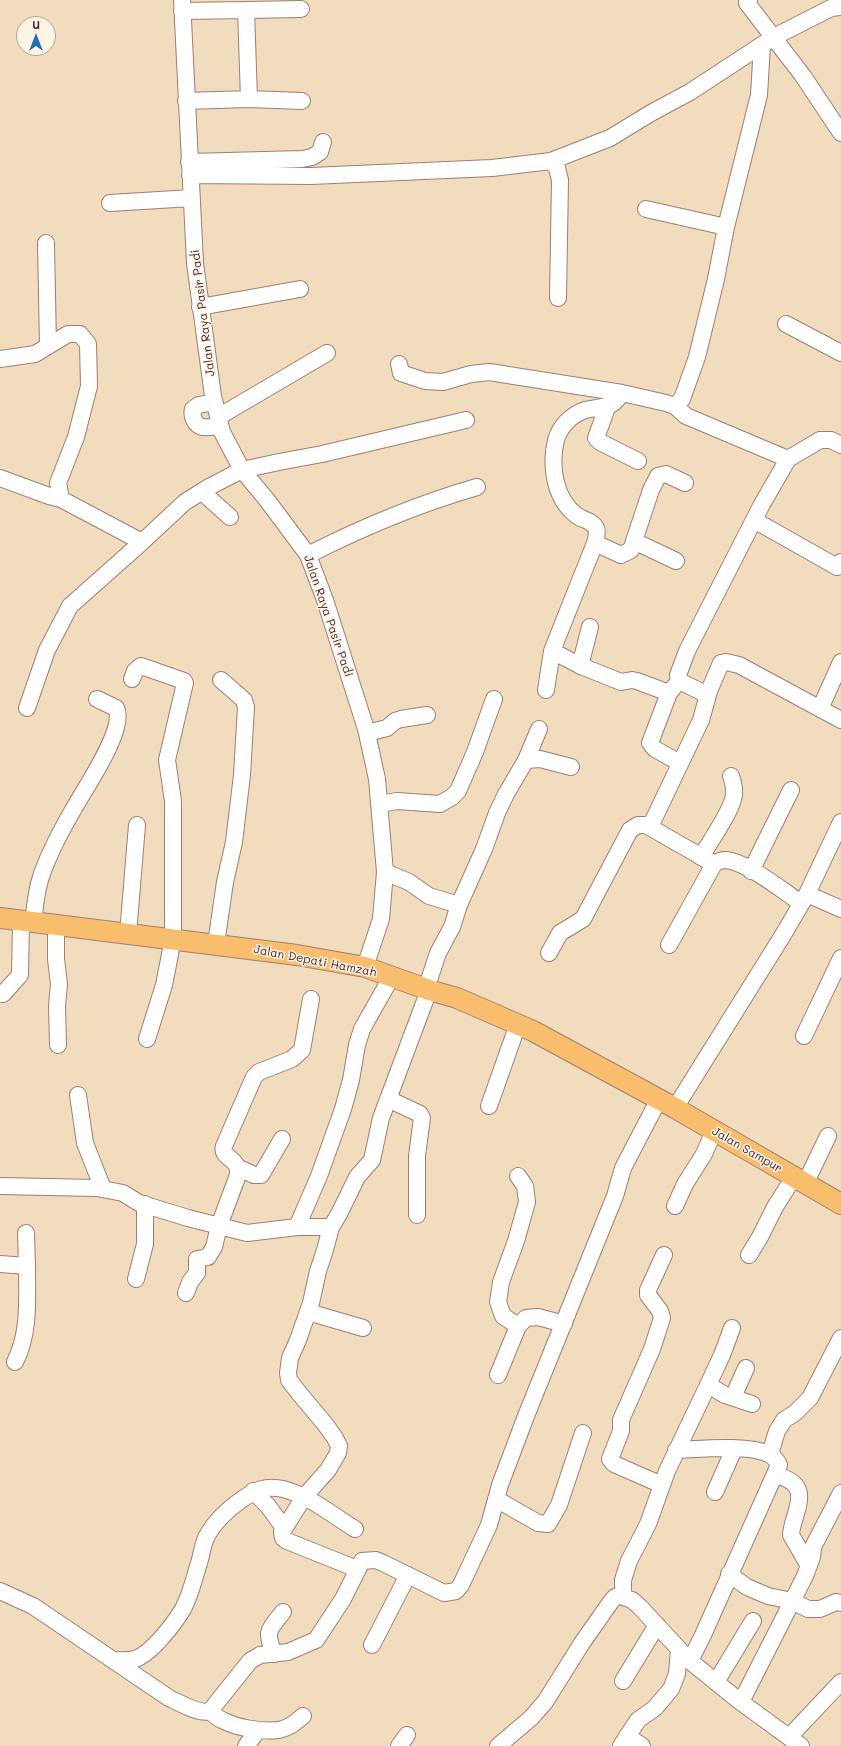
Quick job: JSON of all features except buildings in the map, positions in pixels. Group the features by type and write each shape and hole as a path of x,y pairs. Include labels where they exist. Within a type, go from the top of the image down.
{"main road":[{"name":"Jalan Depati Hamzah","path":"0,918 297,955 365,968 456,998 518,1024 662,1101"},
{"name":"Jalan Sampur","path":"662,1101 800,1180 839,1198"}],"street":[{"path":"747,1 768,41 803,76 841,133"},
{"path":"190,168 334,175 492,168 551,160 610,138 651,113 690,92 768,41 833,5"},
{"path":"182,6 246,10 301,9"},
{"name":"Jalan Raya Pasir Padi","path":"182,6 195,263 200,307 217,415 242,470 267,500 308,555 342,652 367,733 377,779 386,872 381,919 365,968"},
{"path":"246,10 249,99"},
{"path":"675,406 682,399 697,357 726,227 759,95 768,41"},
{"path":"186,101 249,99 302,101"},
{"path":"190,168 302,159 312,157 320,152 323,142"},
{"path":"551,160 557,168 560,180 558,298"},
{"path":"110,203 192,198"},
{"path":"646,209 726,227"},
{"path":"46,243 48,346"},
{"path":"200,307 300,290"},
{"path":"786,324 841,353"},
{"path":"0,359 35,354 68,334 80,334 88,344 89,386 76,437 58,483 61,499"},
{"path":"217,415 327,353"},
{"path":"399,364 401,373 425,381 443,382 471,374 489,372 622,393 666,403 675,406 686,416 788,459"},
{"path":"546,690 552,651 595,544 597,531 590,522 576,516 565,504 560,493 553,473 553,453 558,431 570,418 584,410 612,404 622,393"},
{"path":"608,405 596,438 600,442 638,461"},
{"path":"27,708 47,650 70,606 185,502 242,470 322,454 466,420"},
{"path":"680,763 655,749 650,743 674,687 687,651 754,520 788,459 820,440 831,440 841,445"},
{"path":"595,544 621,555 631,550 651,490 658,476 666,474 684,483"},
{"path":"0,478 61,499 142,542"},
{"path":"308,555 348,535 406,510 477,487"},
{"path":"202,492 230,517"},
{"path":"754,520 840,566"},
{"path":"634,541 676,561"},
{"path":"580,666 590,627"},
{"path":"552,651 580,666 620,682 632,680 674,687 708,695"},
{"path":"650,827 701,720 708,695 721,663 726,662 739,665 841,720"},
{"path":"820,708 841,662"},
{"path":"132,679 135,671 141,666 184,681 185,683 167,760 173,801 172,939 164,985 147,1039"},
{"path":"216,944 225,882 234,842 242,775 246,707 244,700 221,680"},
{"path":"3,994 20,975 27,921 40,879 73,809 91,782 104,758 117,722 118,713 116,708 97,700"},
{"path":"380,804 397,801 440,804 452,797 458,791 475,752 494,700"},
{"path":"367,733 387,728 395,721 401,719 427,714"},
{"path":"358,1569 287,1541 283,1538 282,1532 284,1528 304,1497 328,1470 338,1453 339,1446 325,1424 298,1393 290,1380 288,1373 290,1358 308,1312 331,1227 357,1177 372,1160 381,1118 428,990 438,953 452,927 459,905 484,848 497,813 526,760 539,728"},
{"path":"526,760 540,759 571,767"},
{"path":"669,945 730,809 734,796 734,785 731,776"},
{"path":"751,870 791,790"},
{"path":"210,1711 250,1661 260,1655 288,1652 316,1640 343,1599 362,1560 376,1560 444,1593 456,1591 461,1585 488,1525 526,1416 615,1196 623,1168 662,1101 779,941 804,898 841,822"},
{"path":"128,934 137,825"},
{"path":"550,953 560,933 584,919 630,830 638,825 646,825 708,860 727,860 743,865 804,898 841,909"},
{"path":"386,872 409,882 428,896 459,905"},
{"path":"56,925 56,960 59,984 57,1006 58,1045"},
{"path":"804,1036 841,958"},
{"path":"297,1227 319,1176 343,1110 351,1080 357,1045 362,1029 392,976"},
{"path":"282,1139 261,1175 254,1175 239,1168 236,1163 225,1154 224,1146 254,1077 259,1072 292,1059 302,1050 311,999"},
{"path":"489,1106 518,1024"},
{"path":"78,1096 85,1142 103,1189"},
{"path":"388,1099 420,1114 422,1118 417,1156 417,1215"},
{"path":"675,1206 682,1188 704,1154 714,1131"},
{"path":"748,1255 760,1237 775,1207 800,1180 828,1136"},
{"path":"186,1293 190,1282 197,1273 197,1259 210,1255 214,1248 219,1226 235,1185 239,1168"},
{"path":"518,1176 525,1186 527,1202 516,1241 501,1282 498,1302 503,1316 518,1326"},
{"path":"0,1186 103,1189 123,1193 145,1204 247,1233 297,1227 331,1227"},
{"path":"136,1278 145,1244 145,1204"},
{"path":"15,1362 23,1342 26,1326 26,1233"},
{"path":"662,1485 614,1464 610,1459 620,1431 621,1420 652,1349 662,1318 660,1311 648,1295 648,1290 664,1256"},
{"path":"0,1264 27,1266"},
{"path":"308,1312 362,1328"},
{"path":"498,1375 518,1326 526,1318 538,1317 564,1324"},
{"path":"623,1596 623,1580 629,1560 648,1524 676,1450 722,1355 732,1328"},
{"path":"770,1454 777,1431 784,1420 795,1413 810,1398 841,1338"},
{"path":"733,1398 746,1368"},
{"path":"708,1385 733,1398 752,1404"},
{"path":"496,1499 538,1524 548,1524 559,1505 584,1433"},
{"path":"715,1492 734,1449"},
{"path":"642,1746 624,1741 638,1720 655,1708 671,1689 685,1655 703,1635 779,1465 770,1454 757,1450 676,1450"},
{"path":"776,1474 794,1483 798,1489 799,1500 791,1535 809,1566"},
{"path":"114,1660 127,1660 143,1655 173,1624 183,1609 192,1587 207,1536 218,1519 228,1509 253,1491 267,1488 284,1489 304,1497 355,1529"},
{"path":"253,1491 268,1506 284,1528"},
{"path":"741,1702 809,1566 812,1557 812,1547 841,1493"},
{"path":"729,1574 747,1587 768,1596 792,1601 808,1609 816,1610 836,1602 841,1603"},
{"path":"372,1645 408,1575"},
{"path":"0,1591 33,1606 168,1698 200,1711 210,1711 221,1720 237,1726 258,1730 280,1730 292,1725 303,1716"},
{"path":"498,1746 531,1718 545,1702 582,1643 615,1597 623,1596 637,1604 685,1655 741,1702 795,1742 841,1682"},
{"path":"274,1654 268,1639 268,1633 283,1612"},
{"path":"716,1682 753,1621"},
{"path":"622,1681 657,1625"},
{"path":"246,1746 258,1730"}]}
